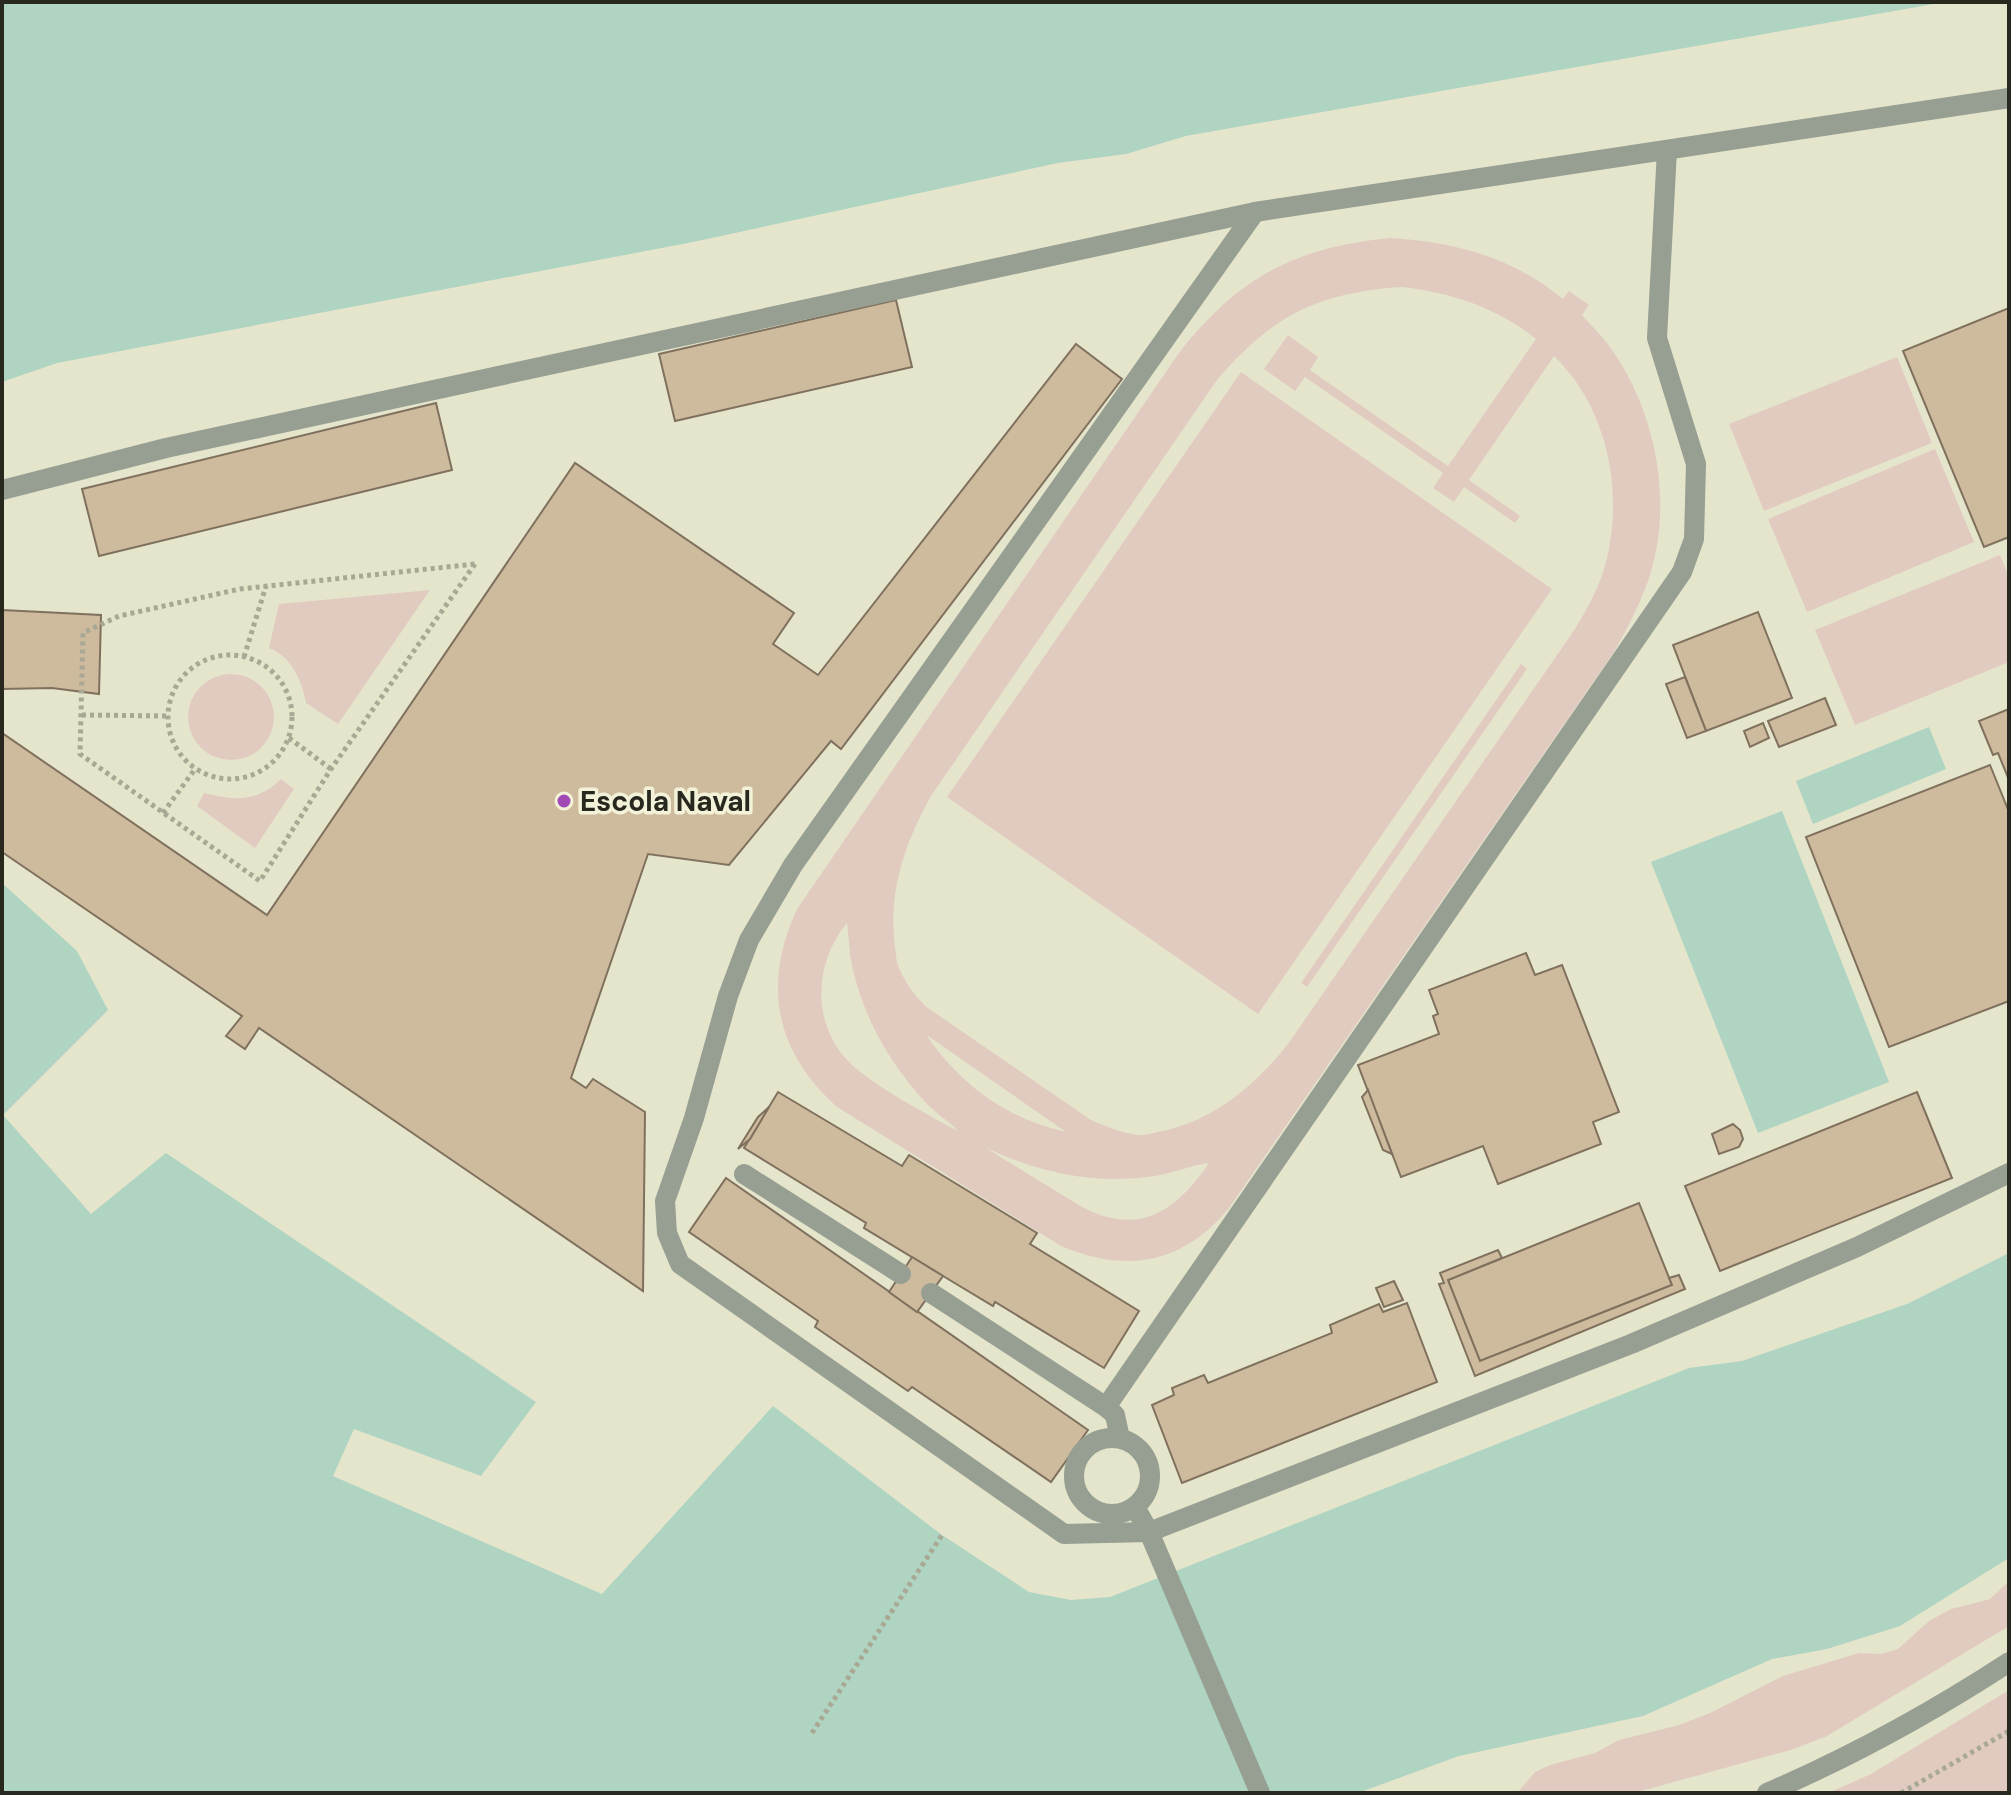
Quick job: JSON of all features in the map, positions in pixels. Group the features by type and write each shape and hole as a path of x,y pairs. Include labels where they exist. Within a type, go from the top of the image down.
{"street":[{"path":"2,490 166,448 1255,212 2009,98"},
{"path":"1106,1407 1682,572 1694,539 1696,464 1657,338 1667,150"},
{"path":"1255,212 802,852 749,940 728,996 694,1118 665,1201 667,1233 680,1264 1064,1534 1149,1532 1631,1344 1857,1247 2009,1173"},
{"path":"744,1174 901,1274"},
{"path":"931,1293 1106,1407 1115,1415 1120,1438"},
{"path":"1120,1438 1141,1450 1151,1474 1144,1498 1135,1507 1124,1513 1099,1512 1079,1495 1074,1483 1077,1459 1095,1440 1120,1438"},
{"path":"1135,1507 1149,1532 1260,1793"},
{"path":"1767,1793 1829,1766 1942,1706 2009,1662"}],"path":[{"path":"475,564 331,769 260,881 80,754 83,633 119,616 266,586 475,564"},
{"path":"244,657 266,586"},
{"path":"236,654 244,657 256,660 273,671 286,688 292,707 289,738 272,764 255,775 235,780 214,777 195,769 180,755 171,736 168,716 171,696 181,678 196,664 215,656 236,654"},
{"path":"82,715 168,716"},
{"path":"289,738 331,769"},
{"path":"163,813 195,769"},
{"path":"812,1733 942,1535"},
{"path":"1901,1793 2009,1731"}],"shaded area":[{"path":"2,2 1945,2 1186,136 1126,154 1058,163 693,242 57,363 2,382"},
{"path":"1391,238 1460,248 1524,272 1563,299 1569,291 1589,305 1582,315 1607,343 1624,369 1649,426 1656,457 1660,520 1648,581 1614,652 1229,1208 1193,1242 1173,1252 1131,1261 1085,1255 1061,1246 837,1107 816,1086 788,1040 781,1016 778,990 786,937 797,909 1181,350 1203,324 1249,284 1299,258 1357,242","holes":["1402,287 1473,303 1505,318 1536,339 1448,466 1310,370 1318,357 1288,335 1264,369 1295,391 1305,377 1443,473 1433,488 1454,502 1464,487 1515,523 1520,516 1469,480 1554,356 1587,400 1607,452 1613,508 1606,562 1593,596 1575,629 1288,1044 1248,1086 1200,1118 1147,1134 1120,1131 1091,1120 925,1006 908,985 896,958 893,926 896,887 906,850 931,796 1217,380 1258,339 1299,311 1345,295","847,923 857,985 880,1039 912,1087 958,1131 872,1080 849,1062 837,1046 828,1029 821,993 823,974 836,939","927,1036 1066,1132 1024,1118 987,1098 940,1054","986,1148 1047,1170 1089,1178 1155,1176 1209,1163 1183,1194 1155,1214 1122,1220 1082,1207"]},
{"path":"1897,357 1932,443 1764,511 1729,424"},
{"path":"1241,372 1552,589 1258,1014 947,797"},
{"path":"1935,449 1974,542 1807,612 1768,519"},
{"path":"2000,555 2009,577 2009,662 1855,725 1815,630"},
{"path":"430,590 338,724 306,703 295,671 284,657 269,648 279,604"},
{"path":"1521,664 1527,669 1307,987 1301,983"},
{"path":"231,674 255,681 267,693 274,717 267,741 255,753 231,760 207,753 195,741 188,717 195,693 207,681"},
{"path":"1929,727 1946,769 1813,824 1796,781"},
{"path":"281,779 294,789 255,848 197,806 204,793 245,798 263,792"},
{"path":"1782,811 1889,1082 1758,1133 1651,862"},
{"path":"2,883 77,951 108,1010 3,1115 91,1214 166,1153 536,1402 481,1476 354,1429 333,1476 602,1594 773,1406 942,1535 1029,1592 1071,1600 1110,1597 1689,1368 1742,1361 1907,1304 2009,1253 2009,1558 1900,1626 1827,1649 1772,1659 1643,1716 1459,1756 1358,1793 2,1793"},
{"path":"2009,1581 2009,1626 1827,1736 1794,1749 1634,1793 1517,1793 1535,1772 1550,1765 1595,1753 1619,1740 1679,1725 1783,1676 1859,1653 1881,1654 1898,1649 1929,1621 1951,1609 1990,1599"},
{"path":"2009,1690 2009,1793 1828,1793 1871,1774"}],"building":[{"path":"896,300 912,367 675,421 659,354"},
{"path":"2009,308 2009,537 1984,547 1903,351"},
{"name":"Escola Naval","path":"1076,344 1122,379 841,749 831,741 729,865 648,854 571,1078 586,1088 593,1079 645,1112 643,1291 259,1028 245,1049 226,1036 242,1016 2,852 2,733 267,915 575,463 794,613 773,644 818,675"},
{"path":"436,403 452,470 99,556 82,489"},
{"path":"2,610 101,615 99,694 52,688 2,689"},
{"path":"1758,612 1792,698 1706,731 1673,645"},
{"path":"1685,677 1706,731 1687,738 1666,684"},
{"path":"1825,698 1836,725 1779,747 1768,721"},
{"path":"2009,709 2009,780 1998,753 1993,755 1979,721"},
{"path":"1763,723 1769,738 1750,747 1744,731"},
{"path":"1990,765 2009,812 2009,1001 1889,1047 1806,837"},
{"path":"1526,953 1535,975 1562,965 1619,1112 1593,1122 1601,1144 1498,1184 1483,1146 1401,1177 1358,1065 1439,1034 1433,1016 1438,1014 1429,990"},
{"path":"1368,1090 1392,1154 1383,1150 1362,1097"},
{"path":"778,1092 902,1166 909,1155 1037,1233 1030,1244 1139,1311 1104,1368 864,1228 866,1223 744,1148"},
{"path":"1917,1092 1952,1178 1720,1271 1685,1186"},
{"path":"769,1107 750,1139 738,1149 758,1117"},
{"path":"1733,1124 1740,1130 1743,1139 1739,1147 1719,1154 1712,1134"},
{"path":"726,1178 1088,1430 1051,1482 912,1387 908,1391 815,1327 818,1321 689,1232"},
{"path":"1639,1203 1672,1285 1480,1361 1448,1280"},
{"path":"1498,1250 1502,1258 1448,1280 1480,1361 1672,1285 1669,1278 1679,1275 1685,1289 1475,1376 1439,1284 1444,1283 1440,1273"},
{"path":"912,1257 943,1276 917,1312 889,1292"},
{"path":"1394,1281 1403,1300 1384,1307 1376,1288"},
{"path":"1407,1303 1437,1382 1182,1483 1152,1405 1174,1395 1172,1388 1204,1375 1208,1383 1332,1333 1330,1325 1379,1304 1383,1312"}],"place":[{"name":"Escola Naval","path":"564,801"}]}
